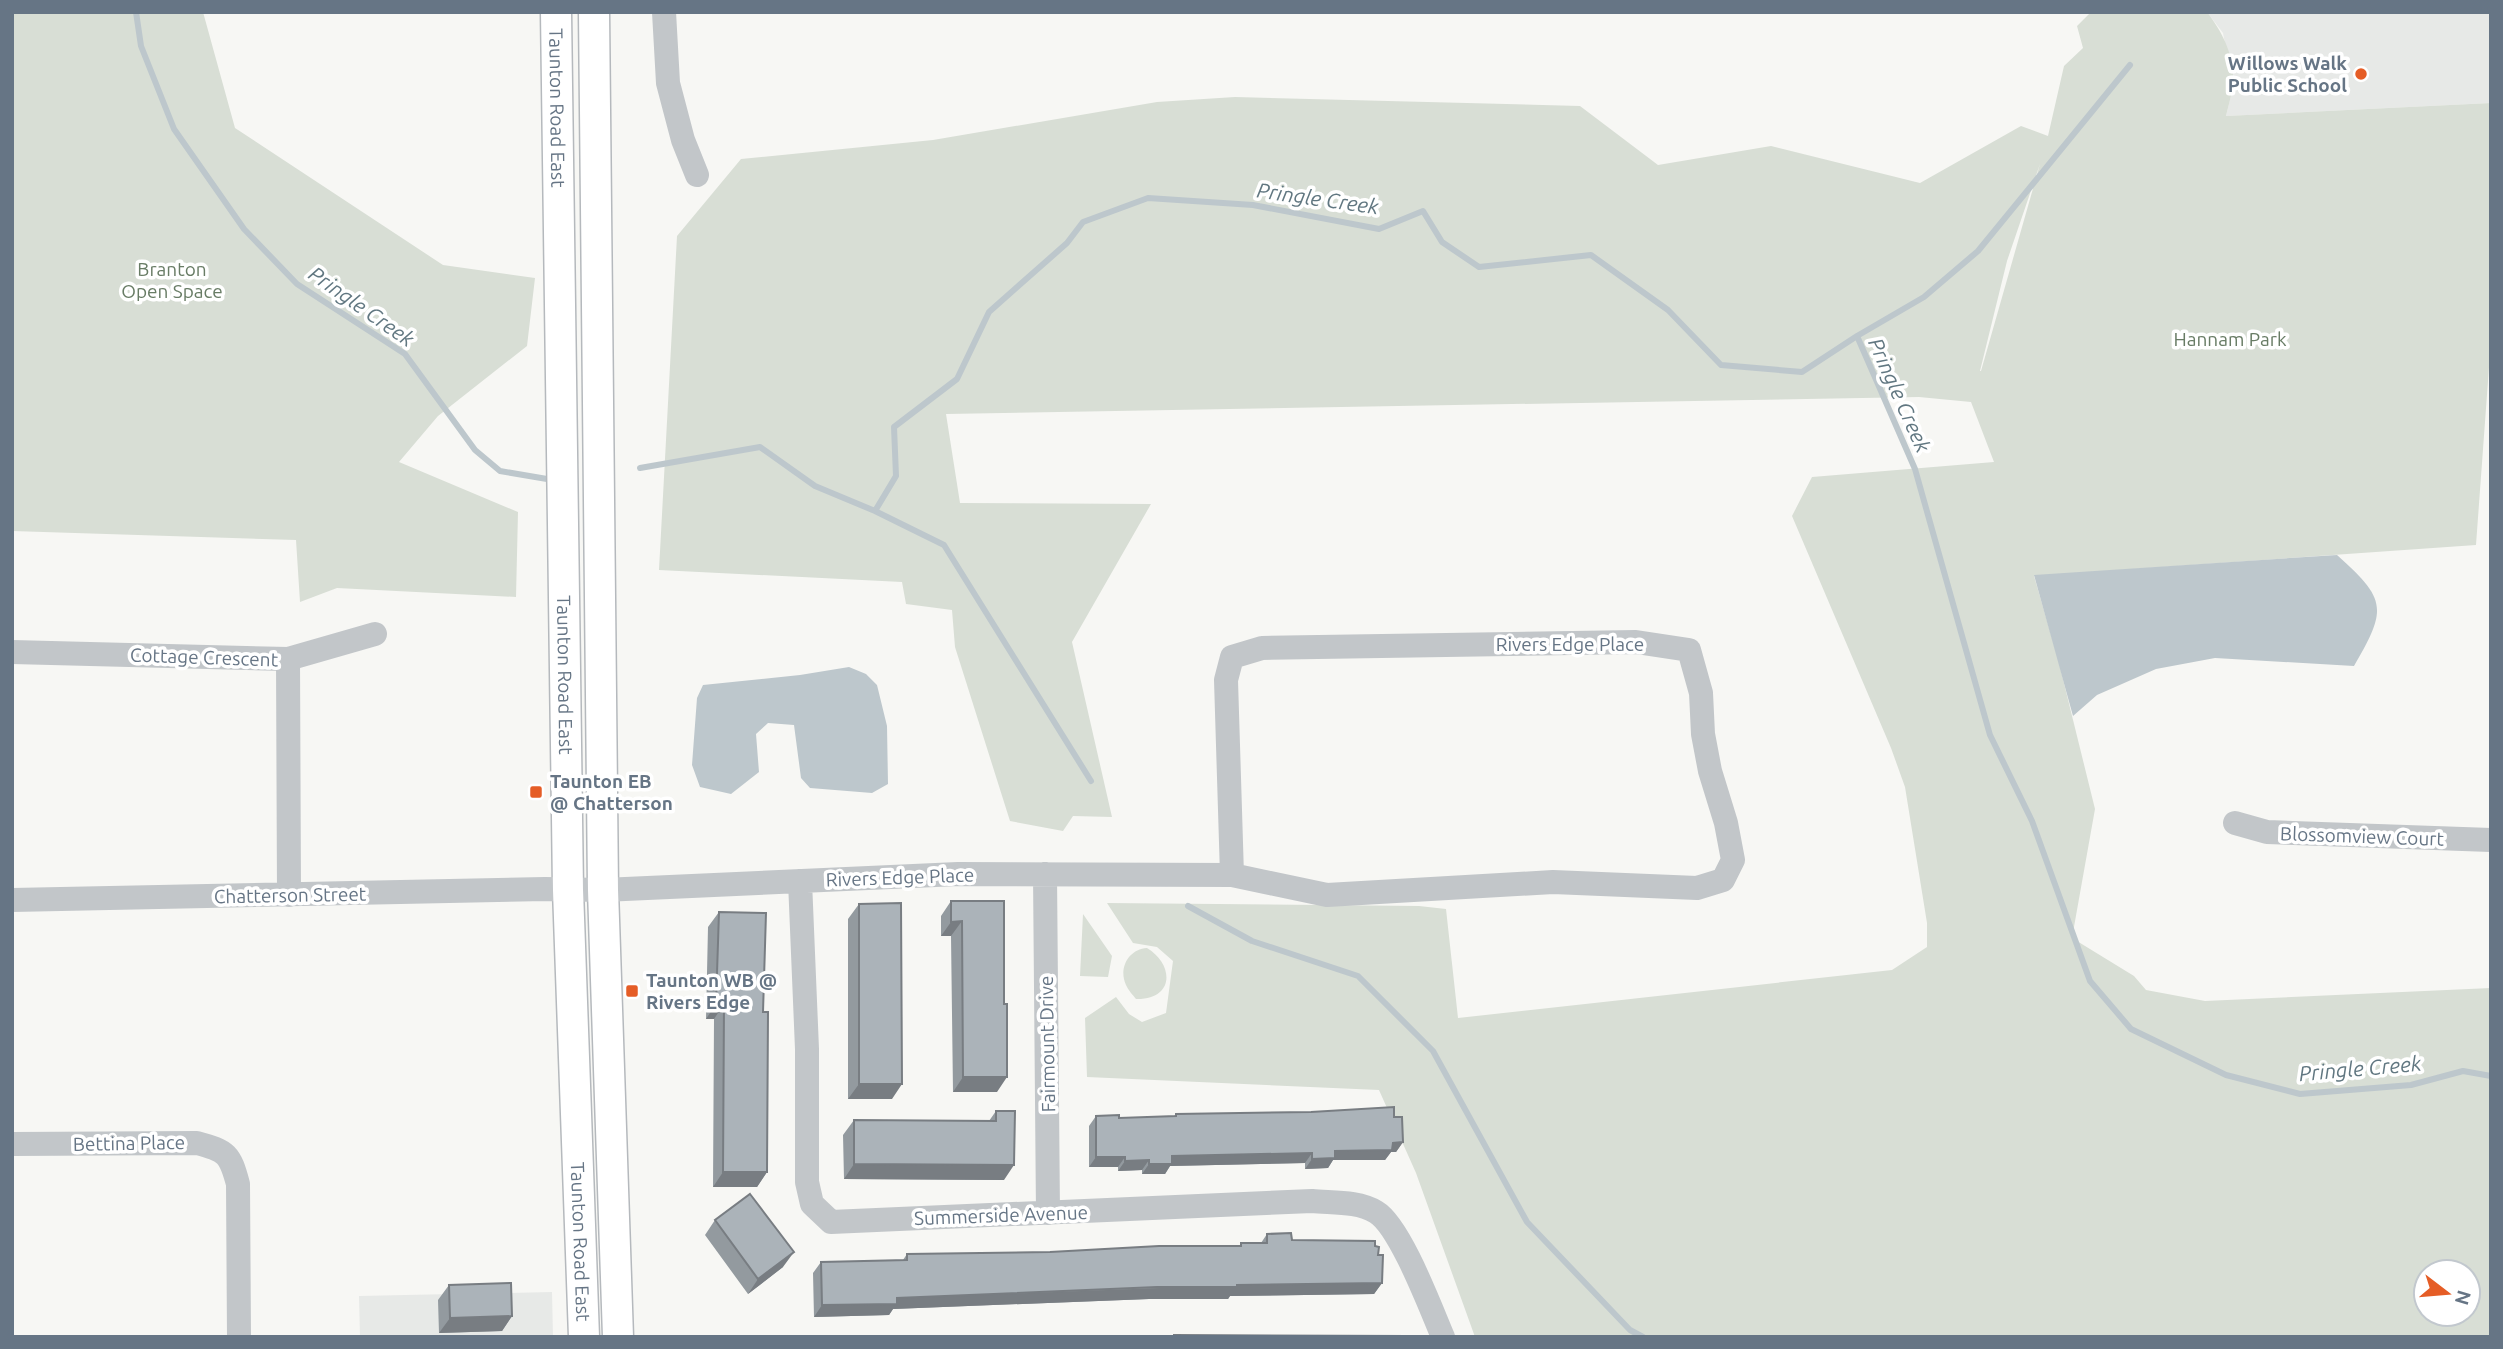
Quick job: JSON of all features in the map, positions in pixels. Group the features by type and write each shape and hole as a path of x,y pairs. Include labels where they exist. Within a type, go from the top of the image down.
{"main road":[{"name":"Taunton Road East","path":"556,12 568,890 584,1337"},
{"name":"Taunton Road East","path":"594,12 603,890 618,1337"},
{"path":"558,115 594,112"}],"street":[{"path":"664,12 668,83 683,140 697,175"},
{"path":"288,659 374,634"},
{"name":"Rivers Edge Place","path":"568,890 958,874 1232,875 1327,895 1553,881 1697,888 1723,880 1732,860 1726,823 1710,771 1703,734 1701,693 1689,650 1636,642 1594,642 1262,648 1232,657 1226,680 1232,875"},
{"name":"Cottage Crescent","path":"12,652 288,659 289,895"},
{"name":"Blossomview Court","path":"2235,823 2267,832 2491,840"},
{"name":"Fairmount Drive","path":"1045,874 1048,1213"},
{"name":"Summerside Avenue","path":"800,881 807,1049 807,1182 811,1204 831,1222 1312,1201 1356,1204 1378,1213 1401,1242 1443,1337"},
{"name":"Chatterson Street","path":"12,900 568,890"},
{"name":"Bettina Place","path":"12,1144 198,1143 220,1149 233,1165 238,1184 239,1337"}],"shaded area":[{"name":"Willows Walk Public School","path":"2207,12 2491,12 2491,103 2226,116 2233,87 2223,33"},
{"path":"2337,555 2365,583 2377,605 2373,630 2354,666 2215,658 2156,669 2097,695 2073,716 2034,575"},
{"path":"849,667 866,674 877,685 887,726 888,784 872,793 810,788 801,778 794,725 768,723 756,734 759,772 731,794 700,787 692,765 697,698 703,685"},
{"path":"552,1292 553,1337 360,1337 359,1296"}],"green space":[{"name":"Branton Open Space","path":"12,12 203,12 235,128 443,265 535,278 527,346 438,416 399,462 518,512 516,597 337,588 300,602 296,540 12,531"},
{"name":"Hannam Park","path":"2091,12 2207,12 2224,39 2233,68 2226,116 2491,103 2491,340 2476,545 2034,576 2058,659 2095,809 2072,938 2134,976 2146,990 2205,1001 2491,988 2491,1337 1475,1337 1416,1173 1379,1090 1087,1077 1085,1018 1116,997 1129,1014 1142,1022 1166,1013 1173,961 1157,947 1133,943 1107,903 1419,906 1446,909 1458,1018 1892,970 1927,947 1927,923 1905,787 1792,516 1812,477 1994,462 1971,402 1919,397 946,414 960,503 1151,504 1072,642 1112,817 1073,816 1063,831 1010,821 955,647 952,610 906,604 902,582 659,570 677,236 741,159 933,140 1157,102 1235,97 1580,106 1658,165 1771,146 1920,183 2021,126 2048,136 2064,66 2083,48 2077,26","holes":["2040,164 1981,371 2007,261"]},
{"path":"1083,914 1112,956 1108,977 1080,976"},
{"path":"1147,948 1162,963 1166,980 1164,988 1158,994 1136,999 1126,985 1124,966 1135,952"}],"building":[{"path":"951,901 1004,901 1007,1077 963,1077 962,921 951,922"},
{"path":"901,903 902,1084 859,1084 859,904"},
{"path":"719,912 766,913 763,1012 768,1012 767,1172 723,1172 724,1004 716,1004"},
{"path":"1394,1107 1394,1117 1402,1117 1403,1142 1393,1143 1392,1150 1335,1151 1335,1158 1312,1159 1312,1153 1172,1156 1172,1164 1149,1164 1149,1160 1125,1161 1125,1157 1096,1157 1096,1116 1119,1115 1119,1118"},
{"path":"996,1111 1015,1111 1014,1165 854,1164 854,1120 996,1121"},
{"path":"750,1194 794,1252 758,1279 715,1220"},
{"path":"1291,1233 1292,1240 1375,1241 1375,1246 1379,1247 1378,1255 1383,1255 1382,1283 1157,1287 897,1298 897,1304 822,1305 821,1262 907,1260 907,1254 1241,1246 1241,1243 1267,1243 1267,1234"},
{"path":"511,1283 512,1316 450,1318 449,1285"},
{"path":"1407,1336 1407,1337 1174,1337"}],"waterway":[{"name":"Pringle Creek","path":"136,12 141,46 174,129 244,229 297,284 405,354 475,450 500,471 547,479"},
{"name":"Pringle Creek","path":"875,511 896,476 894,427 957,379 989,312 1067,243 1083,222 1148,198 1253,205 1379,229 1423,211 1442,242 1479,267 1591,255 1668,310 1721,365 1802,372 1924,297 1978,251 2130,65"},
{"name":"Pringle Creek","path":"1857,336 1915,469 1990,735 2032,821 2090,981 2131,1029 2226,1075 2300,1094 2411,1085 2463,1071 2491,1076"},
{"path":"640,468 760,447 815,486 875,511 944,545 1091,781"},
{"path":"1188,906 1252,941 1358,976 1433,1051 1527,1222 1630,1330 1643,1337"}],"place":[{"name":"Willows Walk Public School","path":"2361,74"},
{"name":"Taunton EB @ Chatterson","path":"536,792"},
{"name":"Taunton WB @ Rivers Edge","path":"632,991"}]}
